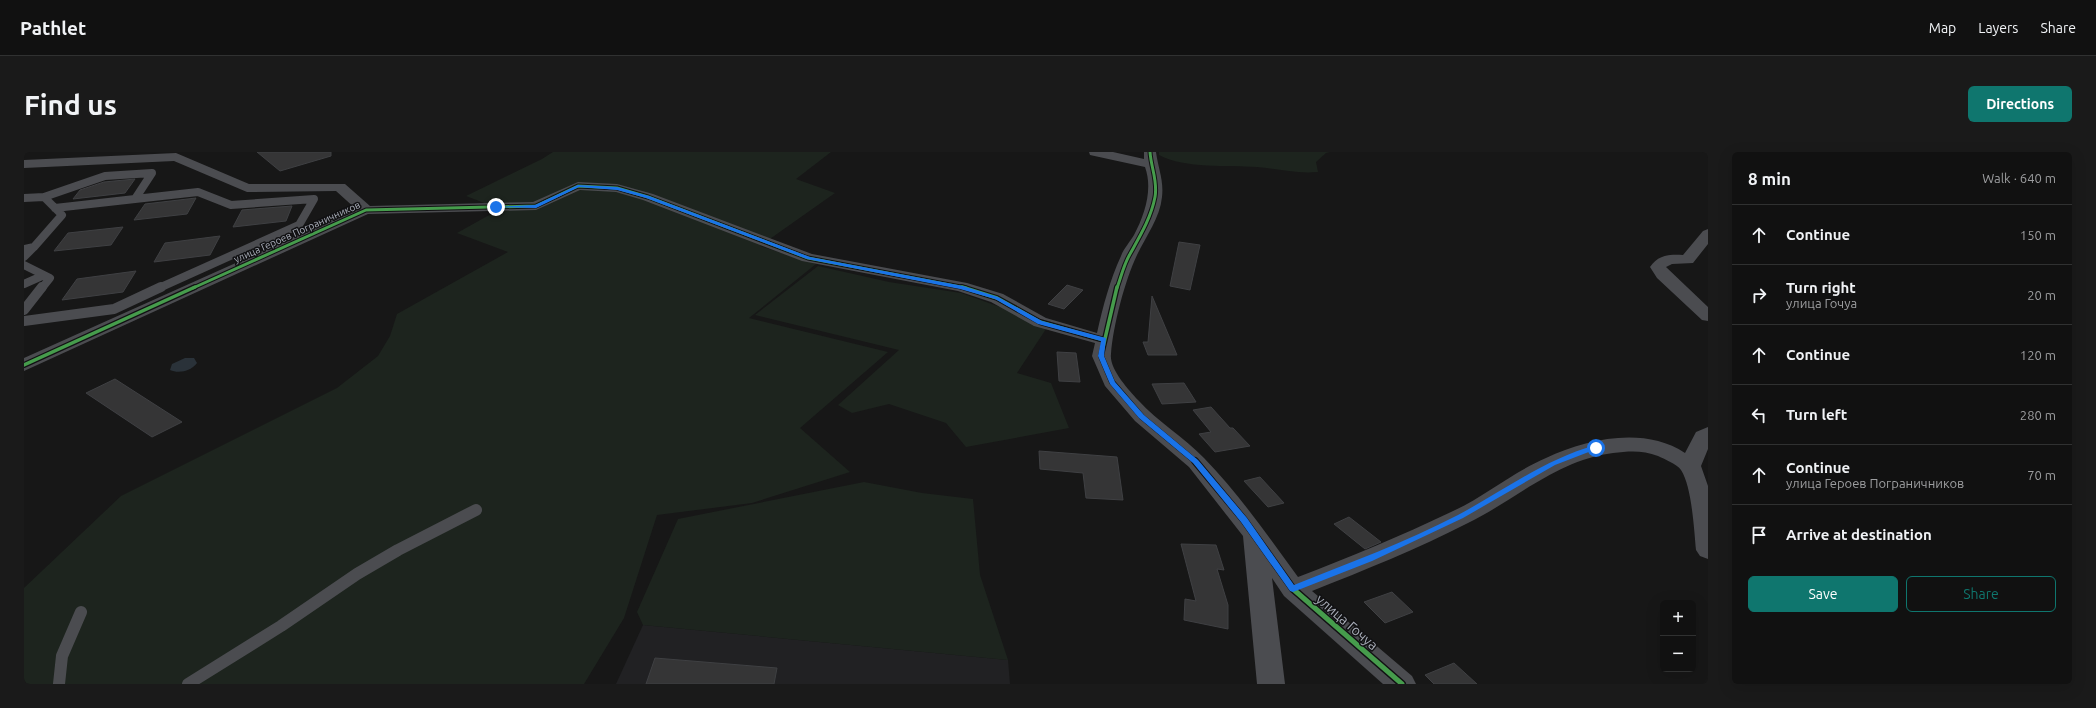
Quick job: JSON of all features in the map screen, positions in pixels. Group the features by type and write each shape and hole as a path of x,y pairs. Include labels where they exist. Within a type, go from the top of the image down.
{"street":[{"path":"1095,152 1151,158"},
{"path":"24,164 176,157 247,188 340,187 366,210"},
{"name":"улица Гочуа","path":"1151,158 1156,178 1155,198 1142,234 1129,255 1113,300 1101,356 1112,382 1142,417 1196,462 1244,520 1293,589 1402,684"},
{"name":"улица Героев Пограничников","path":"24,365 366,210 536,206 578,186 617,188 648,197 808,258 961,287 996,298 1040,322 1104,340"},
{"path":"1708,234 1687,260 1672,259 1663,261 1658,267 1663,275 1708,316"},
{"path":"1690,466 1703,437 1708,434"},
{"path":"1293,589 1369,559 1461,517 1552,463 1596,448 1629,444 1651,446 1672,454 1690,466 1702,500 1708,550"},
{"path":"1253,534 1264,608 1271,684"}],"lane":[{"path":"24,198 44,197 105,176 152,173 136,199"},
{"path":"24,321 114,309 300,225 314,199 231,205 198,192 55,208"},
{"path":"24,257 62,215 44,197"},
{"path":"24,249 34,247"},
{"path":"24,265 42,276 50,278 24,310"},
{"path":"24,284 42,276"},
{"path":"188,684 281,626 363,571 398,550 476,510"},
{"path":"59,684 58,671 67,639 80,612"}],"shaded area":[{"path":"553,152 831,152 796,179 835,193 760,246 816,264 749,318 888,352 800,428 850,472 752,503 657,515 624,618 584,684 24,684 24,588 121,496 337,388 378,356 390,336 397,314 508,252 457,233 500,209 466,196 542,159"},
{"path":"1159,152 1330,152 1326,153 1316,162 1318,172 1295,172 1257,167 1207,166 1170,159 1159,155"},
{"path":"818,266 889,282 961,293 1011,311 1046,329 1017,373 1051,383 1069,428 966,447 946,423 889,404 852,413 838,405 899,350 755,315"},
{"path":"185,358 194,358 197,363 192,368 185,371 177,372 170,370 172,364"},
{"path":"864,482 922,493 973,499 980,575 1008,660 643,625 637,612 678,519"},
{"path":"643,625 1008,660 1010,684 616,684"}],"building":[{"path":"257,152 331,152 331,156 280,171"},
{"path":"135,179 125,193 73,199 80,190 104,182"},
{"path":"196,198 187,214 134,220 145,204"},
{"path":"292,206 286,221 233,227 242,210"},
{"path":"123,227 111,245 54,251 68,233"},
{"path":"220,236 210,255 154,262 165,243"},
{"path":"1179,242 1200,245 1190,290 1170,286"},
{"path":"136,271 123,292 62,300 77,279"},
{"path":"1067,285 1083,290 1064,309 1048,304"},
{"path":"1152,296 1177,355 1148,355 1143,342 1148,342"},
{"path":"1057,352 1076,353 1080,382 1059,381"},
{"path":"115,379 182,422 152,437 86,393"},
{"path":"1184,383 1196,402 1162,404 1152,384"},
{"path":"1211,407 1230,428 1233,428 1250,446 1215,452 1199,434 1211,432 1193,410"},
{"path":"1039,451 1117,457 1123,500 1086,498 1083,473 1040,469"},
{"path":"1260,477 1284,503 1268,507 1244,481"},
{"path":"1349,517 1381,542 1365,549 1334,524"},
{"path":"1181,544 1216,545 1224,570 1217,569 1228,605 1228,629 1184,620 1185,599 1196,601"},
{"path":"1392,592 1413,612 1385,623 1364,602"},
{"path":"655,658 777,668 774,684 646,684"},
{"path":"1454,663 1477,684 1434,684 1425,675"}],"cycle path":[{"path":"1150,152 1151,164 1156,178 1155,198 1142,234 1129,255 1113,300 1101,356 1112,382 1142,417 1196,462 1244,520 1293,589 1402,684"},
{"path":"24,365 366,210 536,206 578,186 617,188 648,197 808,258 961,287 997,298 1040,322 1104,340"}],"route":[{"path":"496,207 536,206 578,186 617,188 648,197 808,258 961,287 996,298 1040,322 1104,340 1101,356 1112,382 1142,417 1196,462 1244,520 1293,589 1369,559 1461,517 1552,463 1596,448"}]}
